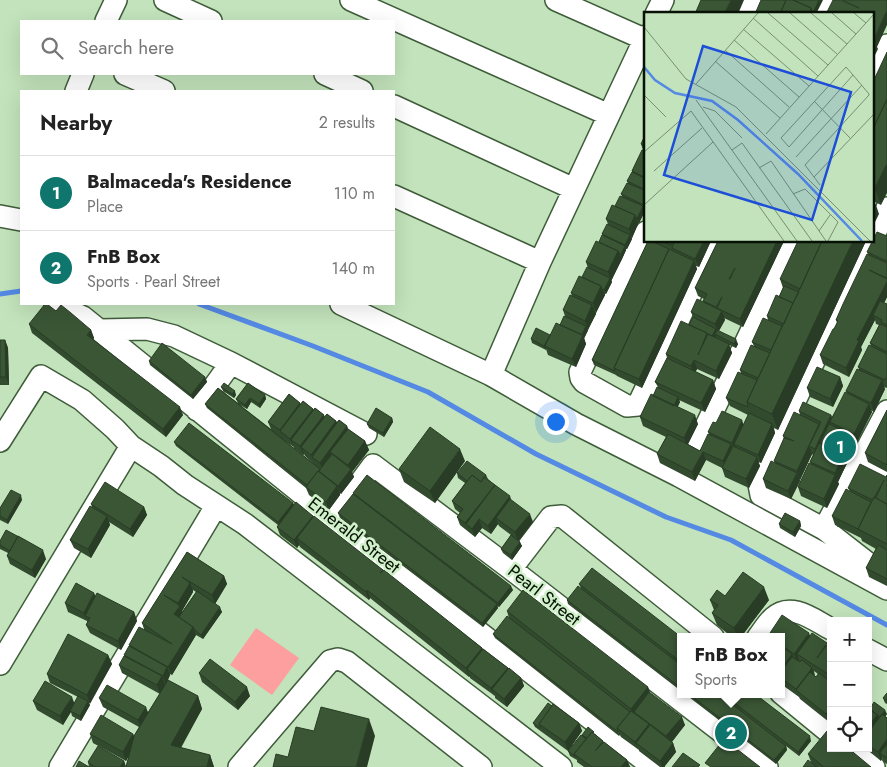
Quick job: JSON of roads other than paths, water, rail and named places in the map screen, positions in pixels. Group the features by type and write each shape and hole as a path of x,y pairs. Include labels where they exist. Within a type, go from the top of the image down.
{"street":[{"path":"106,20 116,0"},
{"path":"165,0 209,20"},
{"path":"351,0 609,116"},
{"path":"556,0 644,38"},
{"path":"657,12 663,0"},
{"path":"747,12 752,0"},
{"path":"823,12 828,0"},
{"path":"491,375 540,262 644,40"},
{"path":"874,72 887,45"},
{"path":"76,90 83,75"},
{"path":"127,75 162,90"},
{"path":"327,75 360,90"},
{"path":"395,106 574,189"},
{"path":"395,196 540,262"},
{"path":"874,234 883,209"},
{"path":"0,216 20,220"},
{"path":"644,236 580,372 580,378 584,382 627,406 638,405 716,242"},
{"path":"695,450 794,242"},
{"path":"870,564 824,529 761,495 758,479 871,242"},
{"name":"Emerald Street","path":"57,305 83,317 100,330 333,519 653,767"},
{"path":"343,305 491,375 576,424 679,476 887,589"},
{"path":"100,330 147,329 174,336 232,363 366,434"},
{"path":"197,410 232,363"},
{"path":"0,441 37,374 82,400 115,428 131,446 184,485 245,524 561,767"},
{"path":"824,529 887,410"},
{"path":"0,664 131,446"},
{"path":"859,461 887,477"},
{"name":"Pearl Street","path":"333,519 373,465 677,697"},
{"path":"60,767 216,506"},
{"path":"511,569 552,517 562,516 708,633"},
{"path":"761,633 773,618 782,612 796,610 827,627"},
{"path":"872,652 887,660"},
{"path":"239,767 330,661 338,659 347,662 477,766"},
{"path":"785,695 827,731"},
{"name":"Pearl Street","path":"678,698 767,767"},
{"path":"854,752 874,767"}],"waterway":[{"path":"0,294 20,291"},
{"path":"202,305 313,346 428,392 536,454 666,517 731,540 887,625"}],"place":[{"name":"Balmaceda's Residence","path":"840,447"},
{"name":"FnB Box","path":"731,733"}]}
